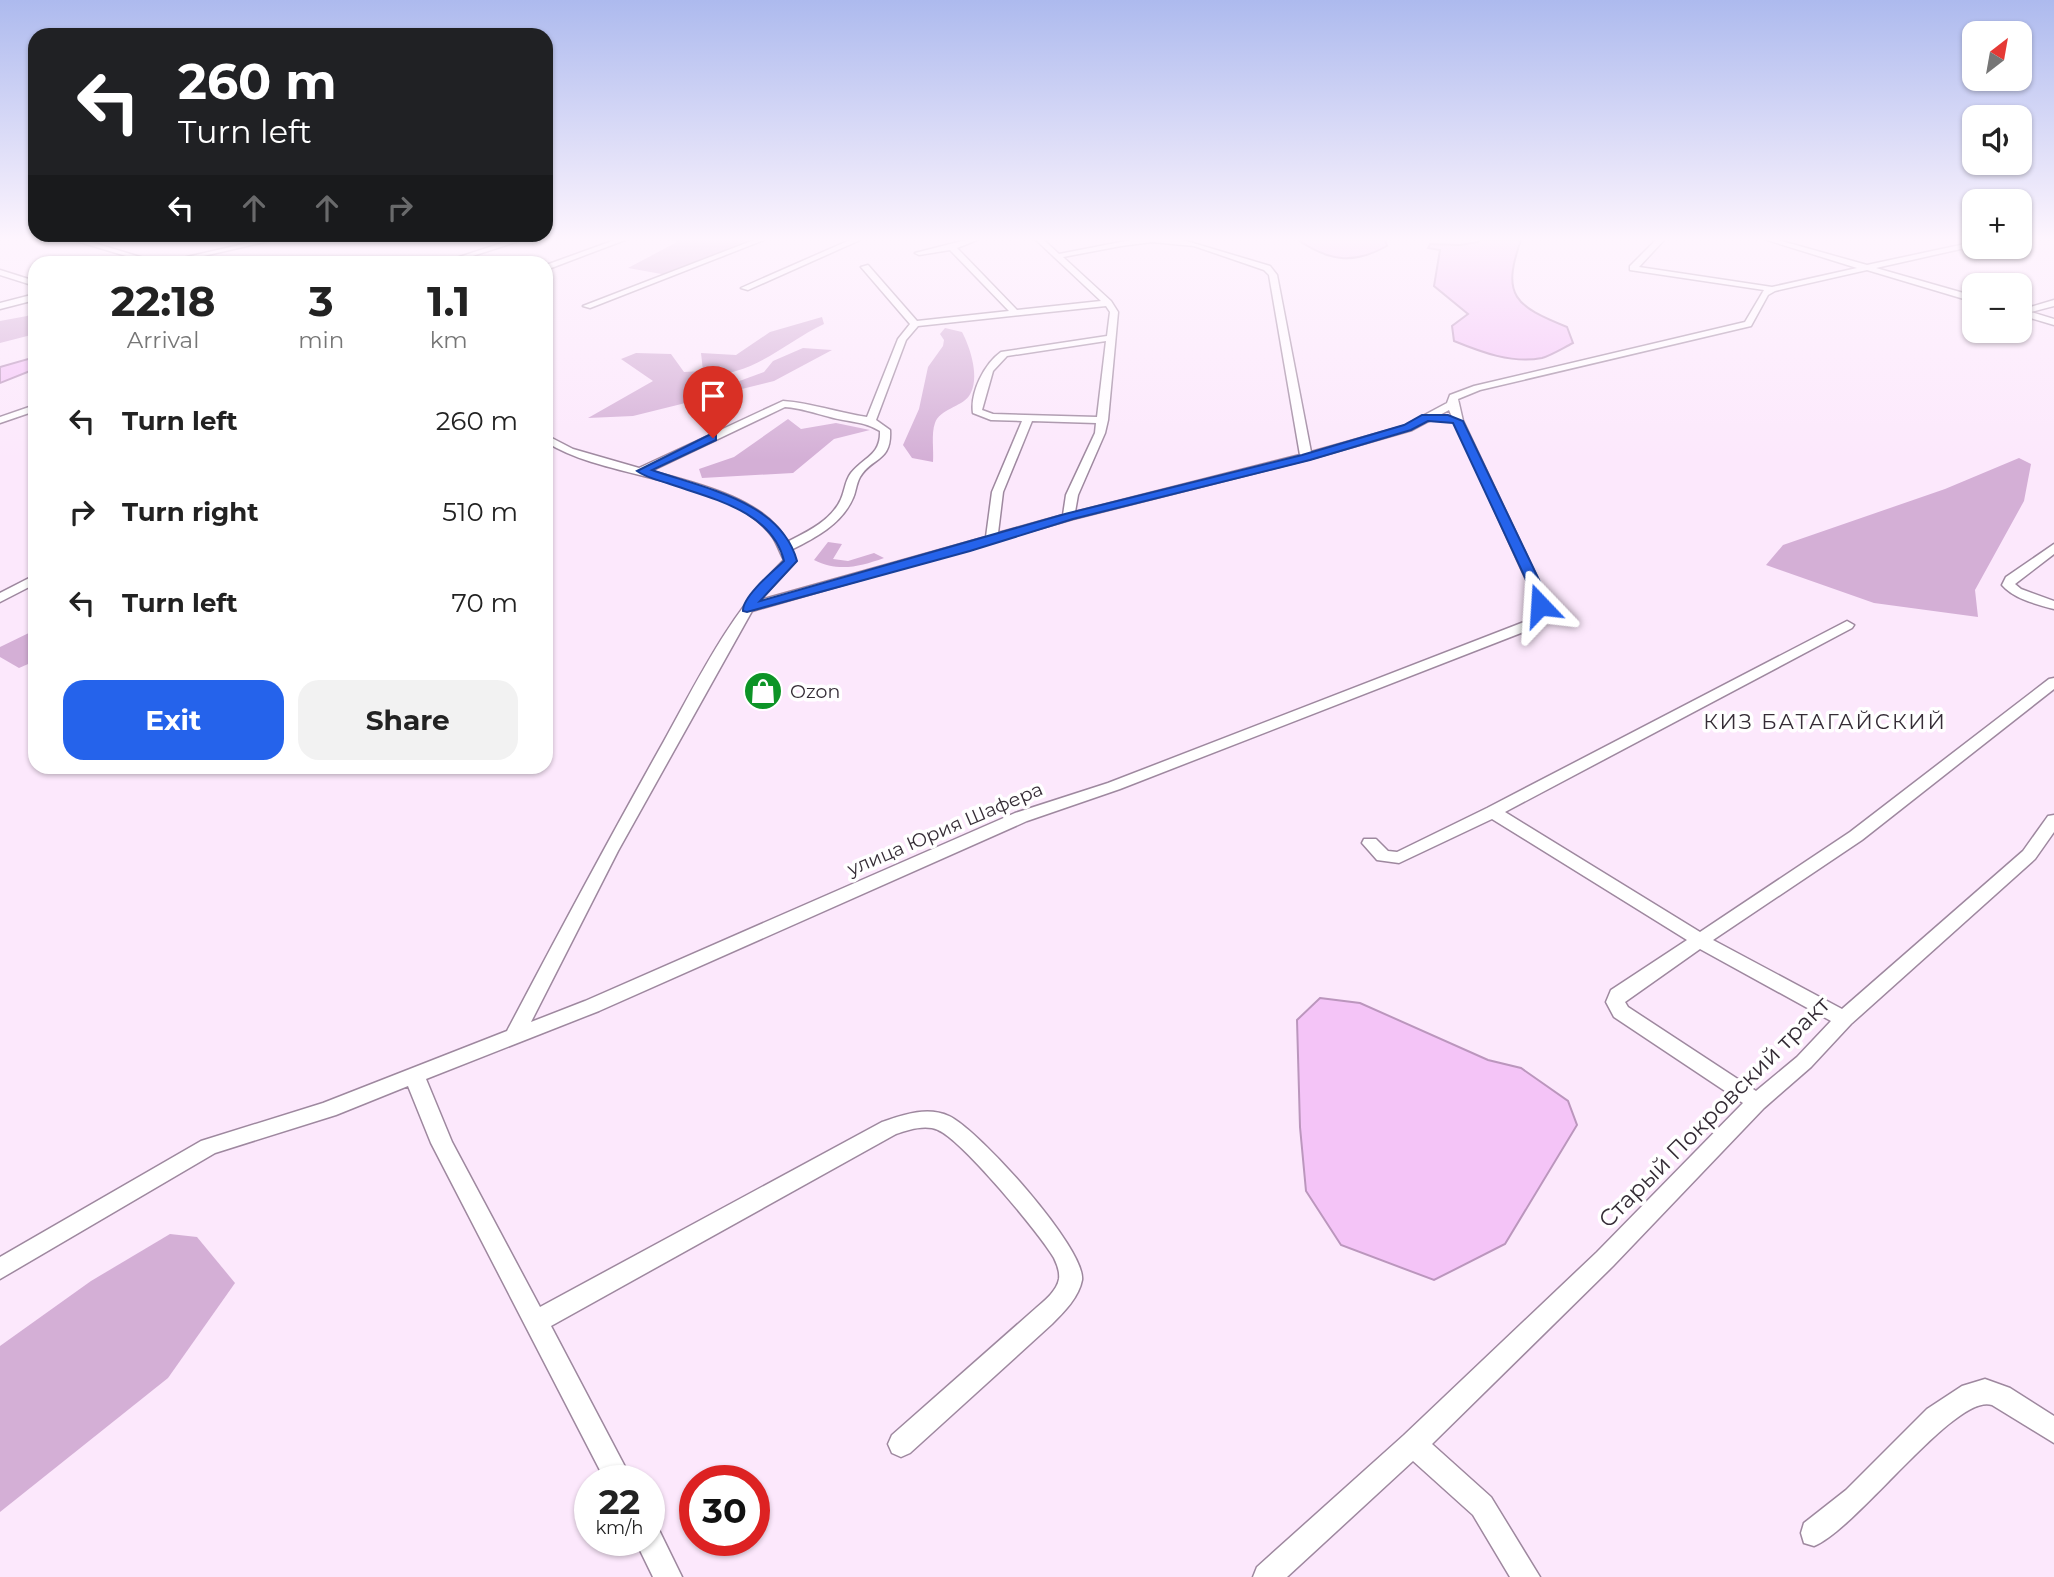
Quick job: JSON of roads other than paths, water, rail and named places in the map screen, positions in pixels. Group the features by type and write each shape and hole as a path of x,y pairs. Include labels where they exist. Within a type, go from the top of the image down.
{"street":[{"path":"906,314 915,324"},
{"path":"871,421 902,339 915,324 1009,314"},
{"path":"1069,516 1072,495 1100,433 1103,420 1114,314"},
{"path":"1280,314 1306,457"},
{"path":"1426,418 1458,421 1452,404 1453,397 1477,388 1748,324 1754,314"},
{"path":"2032,316 2054,322"},
{"path":"1103,420 990,416 977,411 982,389 997,358 1004,354 1110,338"},
{"path":"642,471 783,404 792,403 833,415 871,421 885,430 887,441 876,460 857,474 850,485 847,498 832,518 815,533 787,547"},
{"path":"747,608 1069,516 1306,457 1408,428 1452,404"},
{"path":"0,420 28,410"},
{"path":"992,540 990,520 998,487 1028,418"},
{"name":"улица Юрия Шафера","path":"0,1269 208,1147 328,1108 592,1006 1021,817 1127,781 1516,631 1536,620 1540,605 1535,586 1458,421"},
{"path":"515,1035 610,851 747,608 790,561 787,547 765,521 737,504 642,471 578,454 553,442"},
{"path":"2054,548 2010,580 2008,585 2015,592 2054,605"},
{"path":"0,597 28,583"},
{"path":"1370,843 1383,856 1399,858 1493,812 1847,625"},
{"path":"1757,1102 1620,1012 1615,1002 1618,995 1856,836 2054,682"},
{"path":"1493,812 1701,941 1844,1019"},
{"name":"Старый Покровский тракт","path":"1268,1577 1413,1444 1605,1259 1757,1102 1804,1062 1844,1019 2029,855 2054,820"},
{"path":"414,1075 442,1143 611,1465"},
{"path":"537,1321 889,1128 915,1120 942,1122 962,1134 1053,1238 1066,1255 1072,1271 1072,1283 1065,1296 1044,1316 901,1444"},
{"path":"1814,1533 1856,1498 1890,1462 1960,1397 1984,1391 2013,1404 2054,1431"},
{"path":"1413,1444 1482,1506 1526,1577"},
{"path":"657,1556 668,1577"}],"place":[{"name":"Ozon","path":"763,691"}],"district":[{"name":"КИЗ БАТАГАЙСКИЙ","path":"1825,721"}]}
